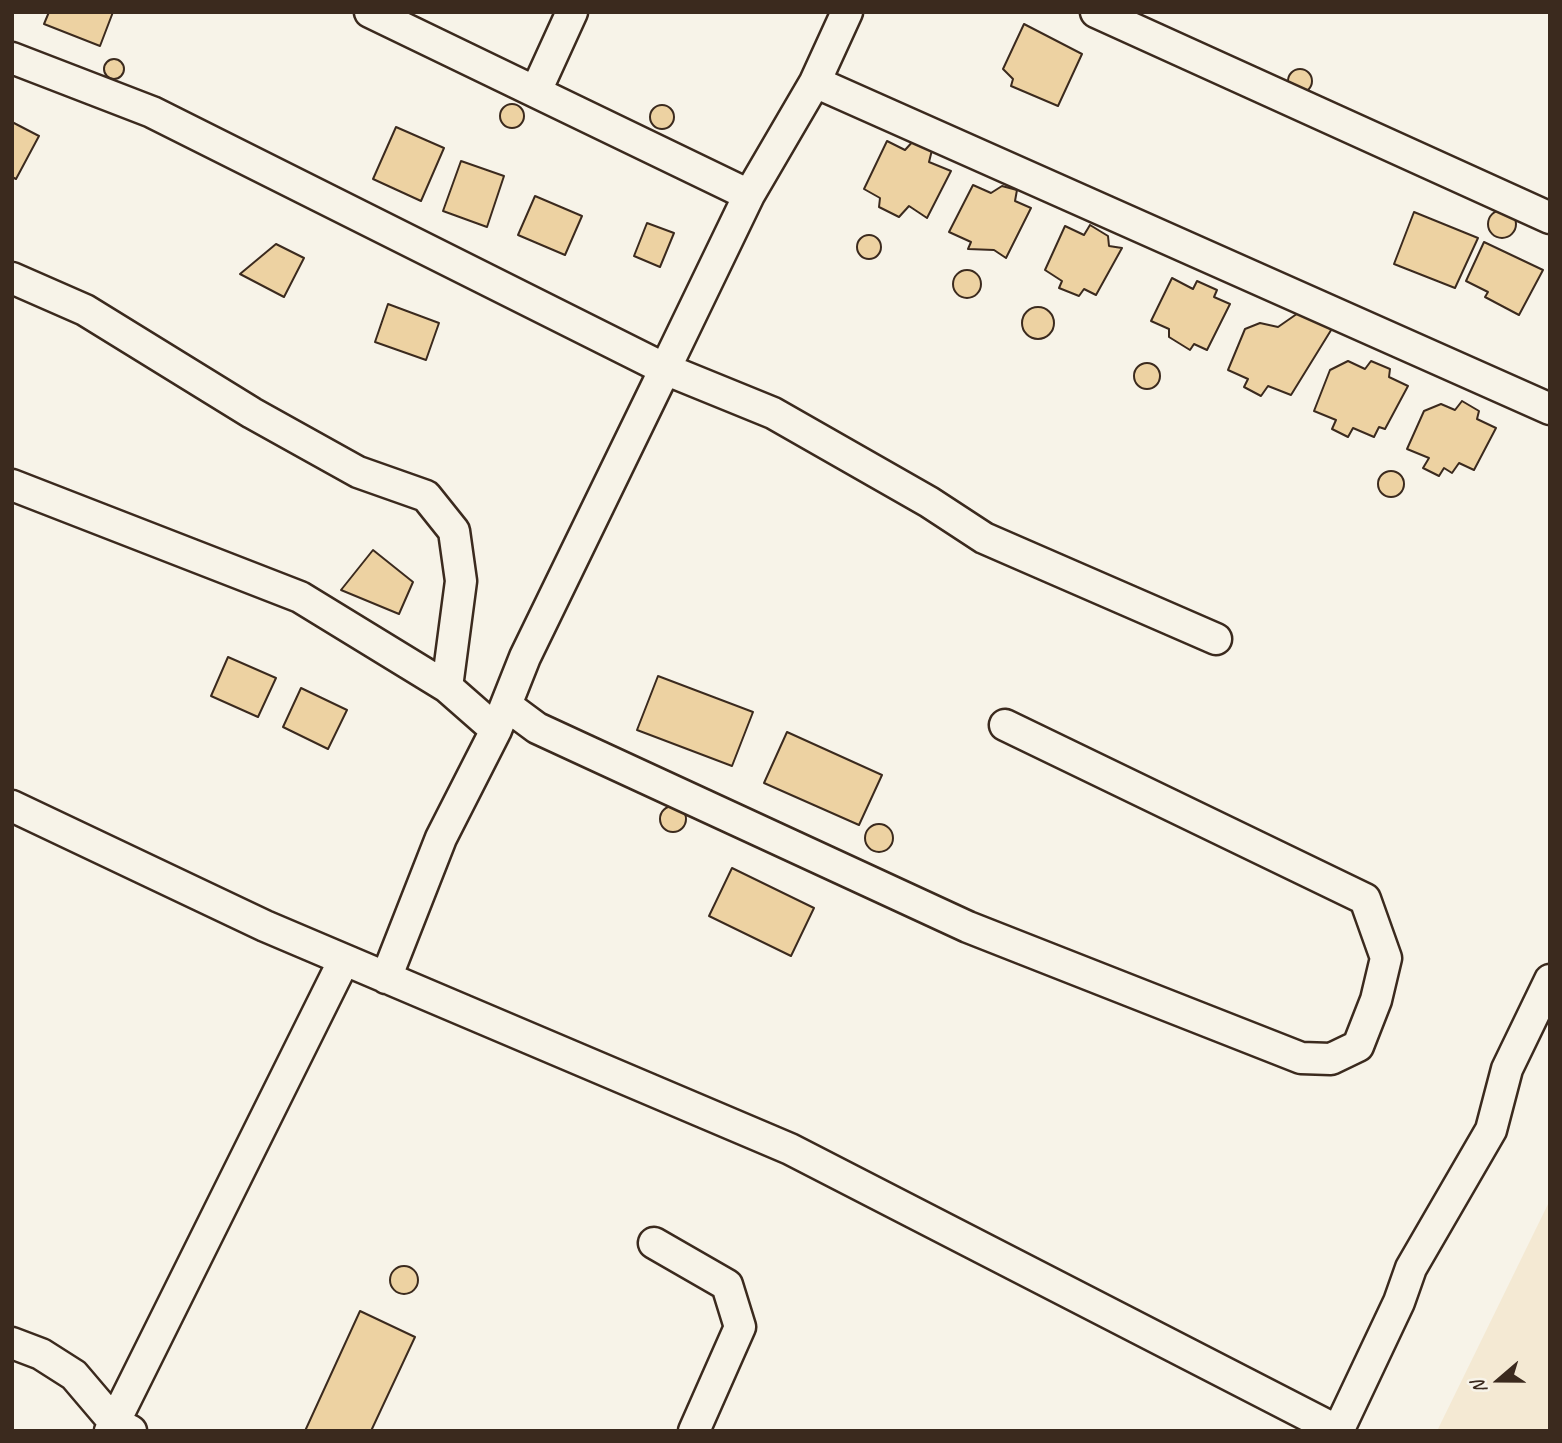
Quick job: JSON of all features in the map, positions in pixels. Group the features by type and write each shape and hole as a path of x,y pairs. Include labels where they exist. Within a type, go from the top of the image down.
{"street":[{"path":"370,12 749,195"},
{"path":"536,91 572,12"},
{"path":"386,978 440,838 501,718 595,509 749,195 815,82 847,12"},
{"path":"1096,12 1550,218"},
{"path":"12,58 152,112 665,369 773,413 929,502 984,538 1216,639"},
{"path":"815,82 1550,409"},
{"path":"12,278 85,310 253,413 358,472 426,496 454,531 461,581 447,687"},
{"path":"12,485 300,597 501,718 537,728 968,927 1301,1058 1331,1059 1358,1046 1376,1000 1385,958 1365,899 1005,725"},
{"path":"12,806 265,926 790,1149 1338,1431 1399,1302 1411,1268 1491,1130 1507,1069 1550,981"},
{"path":"12,1343 41,1354 74,1375 118,1428 344,960"},
{"path":"654,1243 727,1285 740,1327 694,1431"}],"shaded area":[{"path":"1550,1200 1550,1431 1437,1431"}],"building":[{"path":"49,12 113,12 100,46 44,24"},
{"path":"1024,24 1082,54 1058,106 1011,86 1013,79 1003,69"},
{"path":"114,59 121,62 124,69 121,76 114,79 107,76 104,69 107,62"},
{"path":"1300,69 1309,72 1312,81 1309,90 1300,93 1291,90 1288,81 1291,72"},
{"path":"512,104 521,107 524,116 521,125 512,128 503,125 500,116 503,107"},
{"path":"657,105 667,105 674,112 674,122 667,129 657,129 650,122 650,112"},
{"path":"12,122 39,136 16,179 12,177"},
{"path":"396,127 444,148 421,201 373,179"},
{"path":"915,139 933,146 929,162 951,171 927,218 909,206 899,217 879,207 880,198 864,189 887,141 905,150"},
{"path":"461,161 504,176 487,227 443,211"},
{"path":"973,185 991,193 1002,186 1017,190 1015,201 1031,208 1006,258 994,250 968,249 971,242 949,232"},
{"path":"535,196 582,216 565,255 518,235"},
{"path":"1502,210 1512,214 1516,224 1512,234 1502,238 1492,234 1488,224 1492,214"},
{"path":"1414,212 1478,238 1455,288 1394,264"},
{"path":"647,223 674,233 660,267 634,256"},
{"path":"1090,225 1108,236 1109,246 1122,248 1096,295 1084,289 1079,296 1059,288 1062,281 1045,270 1065,226 1084,235"},
{"path":"869,235 880,242 881,247 874,258 869,259 858,252 857,247 864,236"},
{"path":"1484,242 1543,270 1519,315 1485,297 1488,292 1466,281"},
{"path":"276,244 304,258 284,297 240,274"},
{"path":"967,270 977,274 981,284 977,294 967,298 957,294 953,284 957,274"},
{"path":"1172,278 1193,289 1197,281 1217,290 1214,297 1230,304 1207,350 1194,344 1190,350 1169,337 1169,329 1151,321"},
{"path":"388,304 439,323 426,360 375,342"},
{"path":"1038,307 1049,312 1054,323 1049,334 1038,339 1027,334 1022,323 1027,312"},
{"path":"1301,311 1333,327 1291,395 1268,386 1261,396 1244,387 1248,379 1228,370 1245,329 1260,323 1278,327"},
{"path":"1348,361 1365,369 1371,361 1390,369 1389,377 1408,386 1385,429 1379,427 1374,437 1353,428 1348,437 1332,429 1336,420 1314,411 1330,370"},
{"path":"1147,363 1156,367 1160,376 1156,385 1147,389 1138,385 1134,376 1138,367"},
{"path":"1462,401 1479,411 1477,419 1496,428 1474,470 1459,463 1452,473 1444,468 1439,476 1423,468 1429,458 1407,449 1424,411 1441,404 1455,410"},
{"path":"1391,471 1400,475 1404,484 1400,493 1391,497 1382,493 1378,484 1382,475"},
{"path":"373,550 413,582 399,614 341,590"},
{"path":"228,657 276,678 258,717 211,696"},
{"path":"658,676 753,712 732,766 637,730"},
{"path":"301,688 347,710 328,749 283,727"},
{"path":"787,732 882,775 859,825 764,783"},
{"path":"673,806 682,810 686,819 682,828 673,832 664,828 660,819 664,810"},
{"path":"879,824 889,828 893,838 889,848 879,852 869,848 865,838 869,828"},
{"path":"732,868 814,908 791,956 709,916"},
{"path":"404,1266 414,1270 418,1280 414,1290 404,1294 394,1290 390,1280 394,1270"},
{"path":"360,1311 415,1337 371,1431 305,1431"}]}
